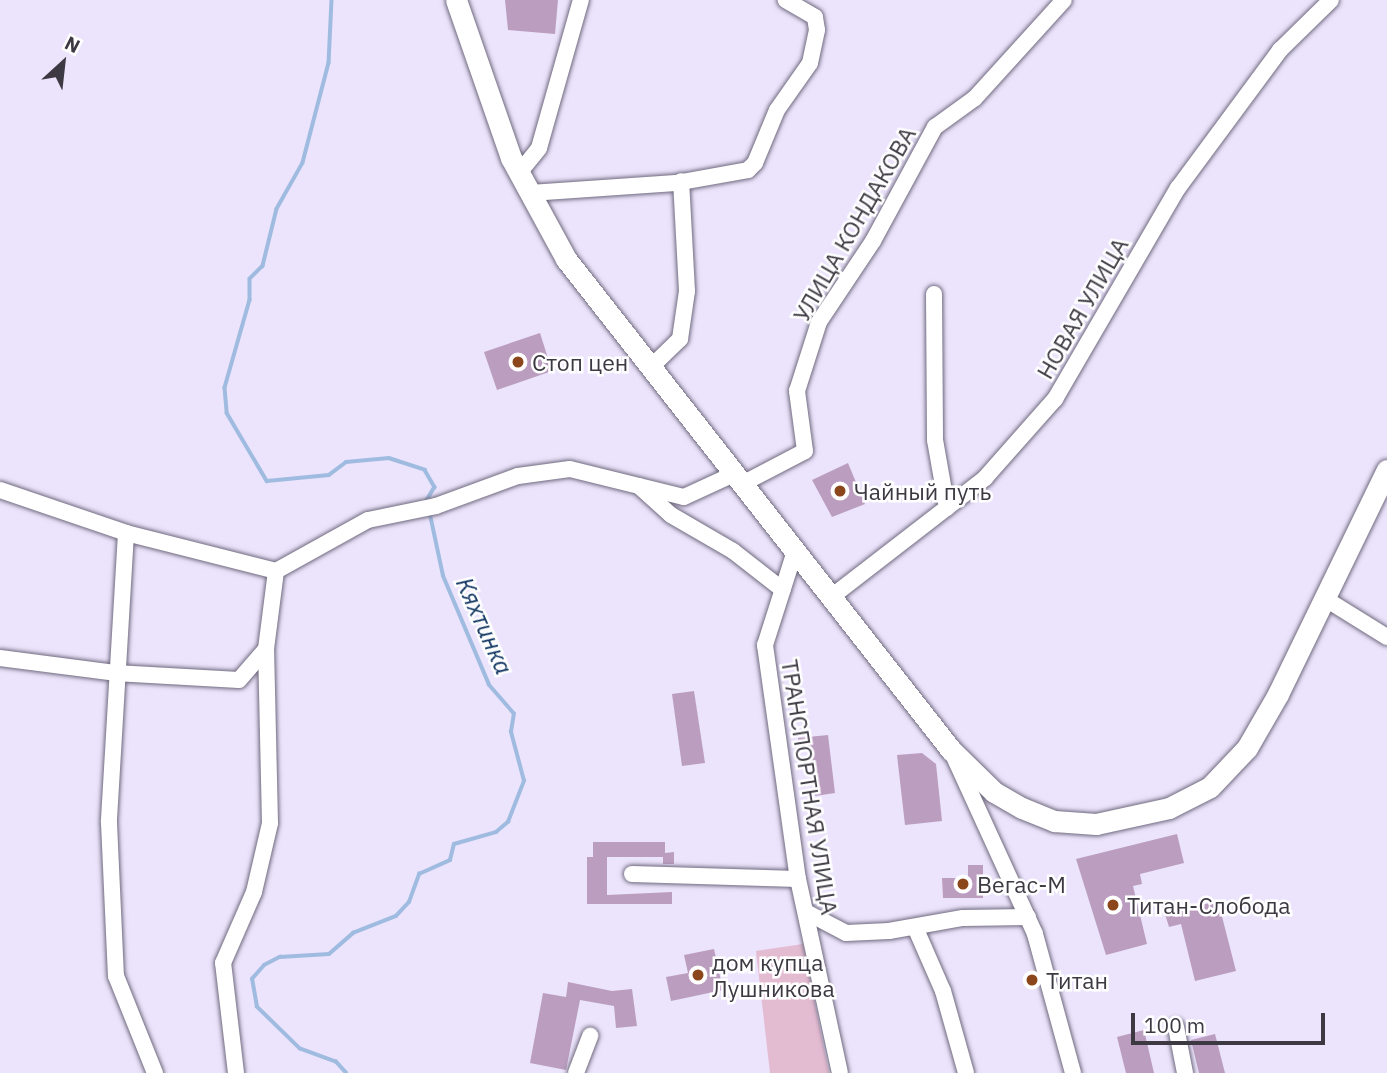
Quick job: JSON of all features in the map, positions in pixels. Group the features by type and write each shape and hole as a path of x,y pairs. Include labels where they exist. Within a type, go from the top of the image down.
{"main road":[{"path":"456,0 468,44 519,173 566,258 951,750 994,792 1054,821 1096,824 1169,808 1210,787 1247,748 1386,472"}],"street":[{"path":"519,173 539,148 581,0"},
{"path":"530,193 681,181 748,170 755,163 777,110 810,63 817,30 815,16 786,0"},
{"name":"УЛИЦА КОНДАКОВА","path":"738,479 805,451 797,391 820,322 873,241 935,127 975,98 1064,0"},
{"name":"НОВАЯ УЛИЦА","path":"830,598 985,478 1055,399 1178,188 1280,50 1331,0"},
{"path":"650,368 680,340 688,278 681,181"},
{"path":"934,294 935,440 947,508"},
{"path":"0,490 126,533 276,571 368,520 436,506 518,477 570,468 635,482 684,497 738,479"},
{"path":"635,482 671,515 733,551 783,590"},
{"path":"126,533 115,673 109,823 116,975 155,1073"},
{"name":"ТРАНСПОРТНАЯ УЛИЦА","path":"795,551 765,645 798,878 839,1073"},
{"path":"236,1073 223,963 254,892 270,823 266,649 276,571"},
{"path":"1324,598 1387,636"},
{"path":"0,657 115,673 239,680 266,649"},
{"path":"951,750 1028,917 1073,1073"},
{"path":"632,874 798,878"},
{"path":"806,912 846,933 915,927 963,918 1028,917"},
{"path":"915,927 943,991 965,1073"},
{"path":"1175,1027 1185,1073"},
{"path":"576,1073 590,1036"}],"shaded area":[{"path":"803,944 829,1073 770,1073 756,951"}],"building":[{"path":"505,0 558,0 555,34 508,30"},
{"name":"Стоп цен","path":"540,333 552,371 497,390 484,352"},
{"name":"Чайный путь","path":"848,463 865,504 832,517 812,480"},
{"path":"694,691 705,763 682,766 672,694"},
{"path":"828,735 835,793 815,796 809,749 800,750 798,738"},
{"path":"922,753 936,764 942,821 905,825 897,755"},
{"name":"Титан-Слобода","path":"1177,834 1184,863 1140,874 1142,884 1133,886 1147,944 1106,955 1076,859"},
{"path":"593,842 665,842 665,853 674,852 674,864 663,864 663,857 607,857 607,895 672,892 672,904 587,904 587,857 593,857"},
{"name":"Вегас-М","path":"968,865 983,865 983,898 943,898 942,878 968,878"},
{"path":"1218,901 1236,971 1195,981 1181,924 1169,927 1165,914"},
{"name":"дом купца Лушникова","path":"714,949 723,990 671,1001 666,977 688,973 684,955"},
{"path":"568,982 612,991 632,989 637,1026 616,1028 614,1006 580,1000 566,1070 530,1063 543,993 566,997"},
{"path":"1144,1030 1154,1073 1126,1073 1117,1037"},
{"path":"1215,1034 1225,1073 1199,1073 1191,1040"}],"waterway":[{"name":"Кяхтинка","path":"332,0 329,63 303,163 277,209 263,266 250,279 250,300 225,388 227,413 267,481 329,475 346,462 389,458 425,470 435,487 426,502"},
{"name":"Кяхтинка","path":"346,1073 336,1062 300,1049 257,1007 252,979 264,965 280,957 329,954 353,933 396,916 409,902 419,874 450,860 454,844 496,832 508,822 524,781 511,732 514,714 489,685 443,576 430,515"}],"place":[{"name":"Стоп цен","path":"518,362"},
{"name":"Чайный путь","path":"840,491"},
{"name":"Вегас-М","path":"963,884"},
{"name":"Титан-Слобода","path":"1113,905"},
{"name":"дом купца Лушникова","path":"698,975"},
{"name":"Титан","path":"1032,980"}]}
